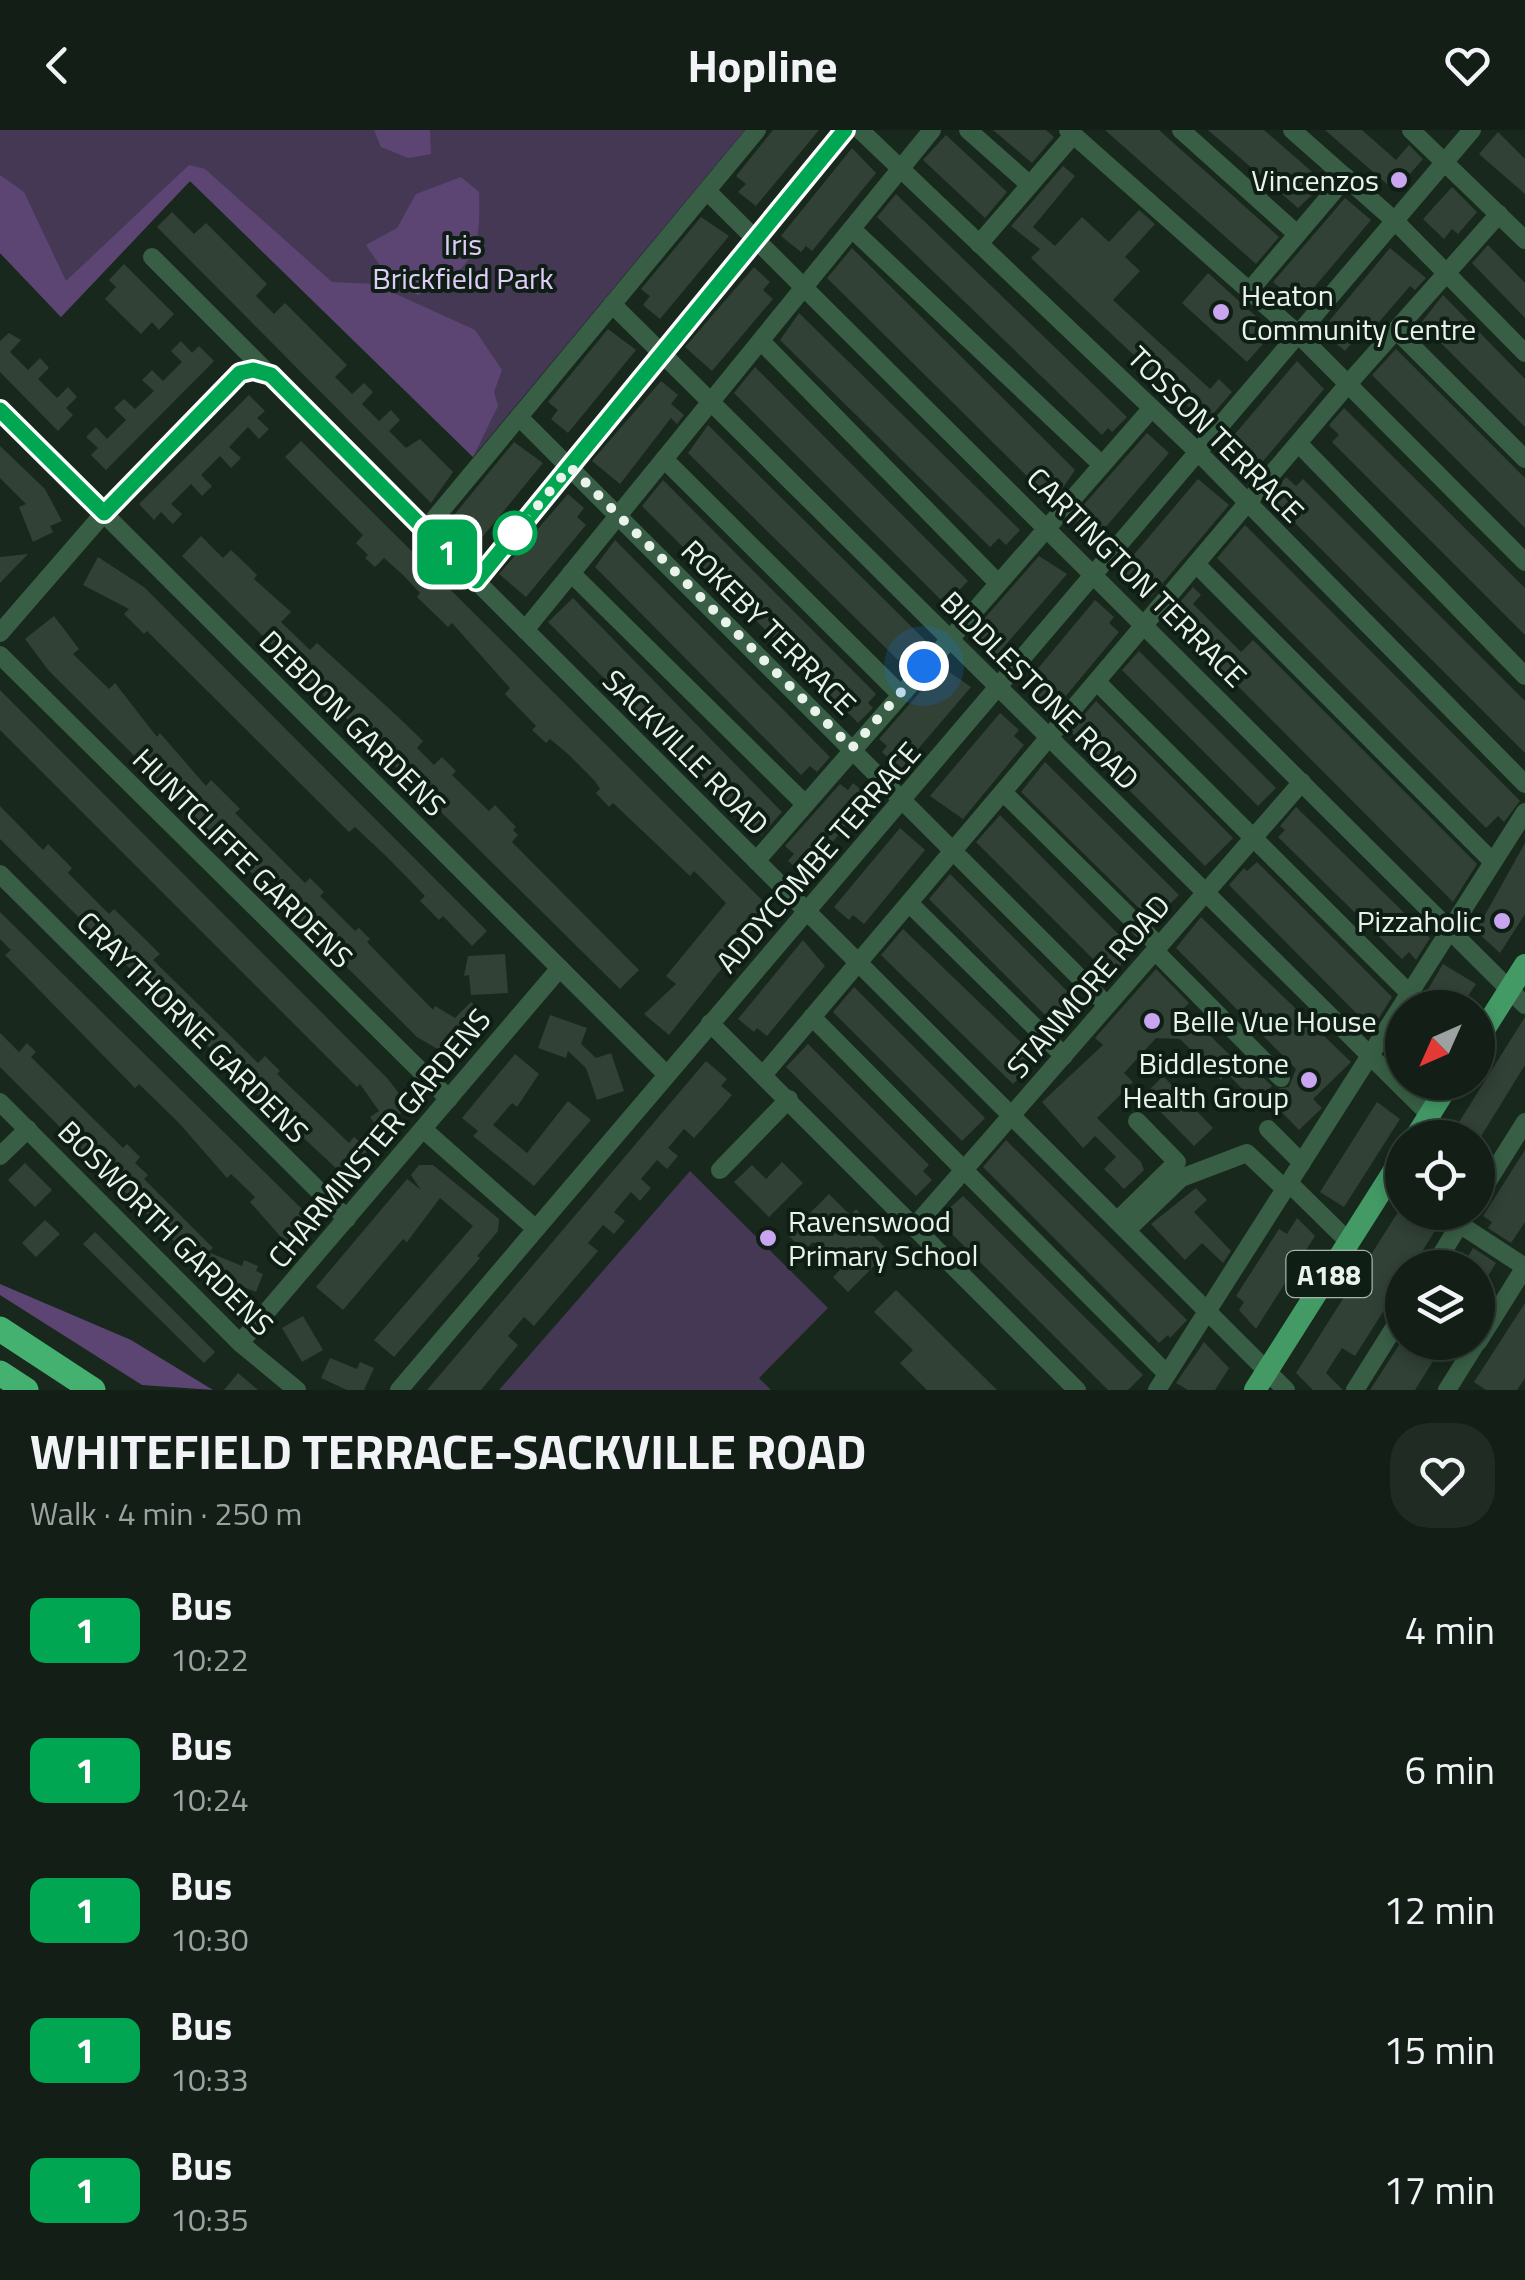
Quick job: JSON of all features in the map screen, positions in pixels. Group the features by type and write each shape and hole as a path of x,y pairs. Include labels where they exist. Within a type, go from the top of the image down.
{"highway":[{"path":"0,1329 93,1390"},
{"path":"0,1373 26,1390"}],"main road":[{"path":"1495,1022 1517,998 1525,964"},
{"path":"1427,1120 1439,1100"},
{"name":"A188","path":"1261,1380 1349,1242 1385,1197"}],"street":[{"path":"425,530 757,130"},
{"path":"476,581 846,130"},
{"name":"TOSSON TERRACE","path":"860,130 1199,453 1525,784"},
{"path":"525,630 932,130"},
{"path":"968,130 1030,185"},
{"path":"1181,130 1297,234"},
{"path":"1292,130 1395,221 1525,353"},
{"path":"1411,130 1525,240"},
{"name":"ADDYCOMBE TERRACE","path":"399,1390 1472,130"},
{"path":"980,244 1070,132 1299,335 1525,562"},
{"path":"1250,290 1346,177"},
{"name":"CARTINGTON TERRACE","path":"707,191 758,237 1517,998"},
{"path":"764,1074 1348,384 1499,214"},
{"path":"852,228 1102,465"},
{"name":"SACKVILLE ROAD","path":"152,257 1207,1311 1261,1380 1286,1390"},
{"name":"BIDDLESTONE ROAD","path":"612,304 1430,1115"},
{"path":"1396,330 1525,459"},
{"path":"760,340 998,583"},
{"path":"0,633 104,513 240,373 253,370 271,375"},
{"path":"756,861 1152,408"},
{"name":"DEBDON GARDENS","path":"0,410 668,1075"},
{"name":"ROKEBY TERRACE","path":"518,417 1107,1005"},
{"path":"1299,444 1525,676"},
{"path":"664,459 900,694"},
{"path":"1196,565 1493,862"},
{"path":"571,573 804,803"},
{"name":"HUNTCLIFFE GARDENS","path":"0,655 448,1099"},
{"path":"1097,682 1406,990"},
{"name":"STANMORE ROAD","path":"915,1226 1302,782"},
{"path":"1004,792 1281,1078"},
{"path":"1413,990 1525,812"},
{"name":"CRAYTHORNE GARDENS","path":"0,874 347,1218"},
{"path":"910,903 1064,1056"},
{"name":"CHARMINSTER GARDENS","path":"240,1343 560,968"},
{"path":"812,1017 1167,1374"},
{"path":"710,1023 1077,1390"},
{"path":"1157,1390 1385,1033"},
{"path":"720,1170 789,1099"},
{"name":"BOSWORTH GARDENS","path":"0,1102 240,1343 297,1390"},
{"path":"1122,1226 1177,1162 1137,1121"},
{"path":"1495,1170 1525,1122"},
{"path":"423,1129 536,1229"},
{"path":"0,1156 28,1130"},
{"path":"1268,1130 1302,1164"},
{"path":"1122,1226 1181,1178 1248,1153 1349,1242"},
{"path":"1479,1230 1525,1267 1495,1314"},
{"path":"1355,1390 1385,1342"},
{"path":"1447,1390 1466,1360"}],"green space":[{"name":"Iris Brickfield Park","path":"0,130 745,130 473,457 190,181 61,317 0,253"},
{"path":"374,130 430,130 431,154 408,158 381,147"},
{"path":"189,165 205,169 332,282 374,284 475,330 502,370 494,392 498,406 473,457 190,181 61,317 0,253 0,175 24,192 66,281"},
{"path":"461,177 479,192 478,230 470,257 451,276 418,295 392,283 366,245 397,228 416,194"},
{"path":"690,1171 828,1308 759,1378 771,1390 499,1390"},
{"path":"0,1284 131,1340 213,1390 142,1385 0,1295"}],"building":[{"path":"773,130 819,130 756,206 738,192 746,184 736,176"},
{"path":"993,130 1046,130 1054,137 1032,163"},
{"path":"1105,130 1159,130 1279,237 1256,264"},
{"path":"1208,130 1264,130 1325,183 1298,208"},
{"path":"1325,130 1362,130 1396,160 1409,145 1423,159 1395,191"},
{"path":"1498,132 1525,159 1525,194 1479,154"},
{"path":"946,135 1007,192 985,218 923,160"},
{"path":"852,148 876,173 812,251 806,246 801,252 781,236"},
{"path":"1063,166 1075,176 1033,227 1055,246 1082,217 1109,242 1139,210 1155,224 1125,257 1140,271 1113,300 1210,389 1219,379 1232,392 1199,430 1187,420 1194,412 1031,258 1040,249 1011,226"},
{"path":"1452,187 1477,212 1458,234 1452,229 1444,239 1423,219"},
{"path":"896,194 1127,417 1112,432 1108,428 1102,435 877,217"},
{"path":"1345,198 1371,220 1300,304 1273,282"},
{"path":"172,212 194,234 206,223 267,284 256,296 274,314 285,303 347,365 335,377 352,394 364,383 373,392 362,404 379,421 391,410 400,420 389,431 406,448 420,439 453,472 431,503 157,227"},
{"path":"701,217 729,236 660,319 643,305 650,296 641,289"},
{"path":"1488,245 1525,283 1525,318 1472,263"},
{"path":"852,248 1075,470 1053,502 827,278"},
{"path":"1390,248 1426,278 1415,290 1410,286 1367,336 1362,331 1345,351 1321,331"},
{"path":"124,264 174,314 159,330 152,322 141,334 105,299 116,287 109,280"},
{"path":"754,267 770,282 763,290 773,299 712,371 685,347"},
{"name":"Heaton Community Centre","path":"1208,273 1260,320 1257,324 1270,336 1247,362 1182,303"},
{"path":"1443,295 1525,379 1525,427 1421,323"},
{"path":"799,313 1020,530 1006,545 999,538 990,547 780,340"},
{"path":"608,329 636,350 568,433 551,419 558,410 548,402"},
{"path":"9,333 21,340 10,352 28,370 40,358 49,368 38,379 57,398 68,387 77,397 66,408 73,415 58,431 0,372 0,341"},
{"path":"181,341 192,353 199,346 214,361 106,470 91,455 98,448 86,437 96,427 107,439 126,420 114,408 124,399 135,409 154,391 142,380 152,370 163,381 182,362 171,351"},
{"path":"1396,349 1525,478 1525,528 1372,375"},
{"path":"1297,361 1324,389 1253,473 1223,448"},
{"path":"755,367 968,581 959,590 965,596 951,610 734,393"},
{"path":"661,381 678,395 671,404 684,415 677,424 671,418 620,484 592,461"},
{"path":"249,395 265,411 257,418 269,429 259,439 248,427 229,447 241,458 231,468 220,456 201,475 212,486 202,496 191,484 171,504 182,514 173,524 161,512 154,520 139,504"},
{"path":"1344,408 1525,588 1525,635 1332,442 1339,435 1329,425"},
{"path":"708,425 928,643 914,657 907,651 898,660 688,453"},
{"path":"1147,433 1169,453 1093,542 1074,525 1077,521 1073,517"},
{"path":"301,441 763,901 757,908 765,914 669,1035 644,1014 676,984 666,976 726,903 694,871 690,876 613,803 609,807 596,793 600,789 595,781 568,754 550,739 546,743 532,730 536,726 505,694 510,688 452,623 448,627 417,597 420,593 403,575 384,558 375,567 365,558 368,555 356,543 363,535 285,457"},
{"path":"514,442 543,463 475,546 458,532 465,524 454,515"},
{"path":"0,446 45,489 62,521 50,526 53,532 33,542 19,507 26,504 0,478"},
{"path":"1286,477 1296,486 1303,479 1525,701 1525,753 1269,497"},
{"path":"1198,479 1229,505 1151,597 1120,571"},
{"path":"663,480 876,694 868,703 873,708 858,723 642,506"},
{"path":"568,494 584,508 577,517 586,525 526,597 499,574"},
{"path":"1245,525 1520,801 1504,822 1498,816 1486,828 1217,558"},
{"path":"201,536 223,558 231,550 249,567 257,575 254,579 291,612 281,622 310,650 317,643 395,714 423,741 417,748 434,765 442,757 456,771 452,775 489,811 495,805 516,827 513,830 518,835 512,842 639,970 620,989 182,556"},
{"path":"615,540 830,757 817,772 810,766 801,775 595,567"},
{"path":"28,554 0,583 0,557"},
{"path":"1039,556 1067,574 996,656 977,639 982,633 976,628"},
{"path":"98,557 144,587 487,931 472,946 443,916 439,920 420,901 425,896 387,857 355,827 349,832 147,631 144,634 124,614 129,609 83,585"},
{"path":"1193,587 1201,595 1193,604 1241,652 1253,640 1477,864 1453,902 1168,616"},
{"path":"573,598 782,812 761,836 548,622"},
{"path":"1095,600 1114,617 1109,623 1119,632 1055,709 1025,684"},
{"path":"54,616 79,649 73,654 109,689 115,683 157,737 160,733 206,786 211,780 240,809 235,813 305,883 310,878 324,892 320,896 355,931 359,928 370,939 367,942 433,1010 435,1006 455,1018 471,1002 484,1015 451,1057 417,1037 49,671 25,639"},
{"path":"1139,651 1276,788 1258,806 1122,670"},
{"path":"942,667 971,687 901,769 882,752 887,746 879,739"},
{"path":"0,690 388,1079 409,1107 391,1120 394,1125 382,1134 370,1117 379,1111 360,1084 357,1087 0,730"},
{"path":"1096,701 1233,838 1205,866 1070,731"},
{"path":"1000,713 1019,730 1014,736 1024,745 963,819 930,796"},
{"path":"1045,762 1179,895 1161,913 1150,919 1021,792"},
{"path":"853,783 870,797 805,875 788,861 794,854 785,846 840,784 848,790"},
{"path":"0,806 43,850 48,844 72,868 68,873 109,914 114,909 147,941 160,954 153,960 258,1063 265,1056 280,1071 277,1074 349,1143 354,1137 369,1149 349,1174 339,1171 251,1089 0,839"},
{"path":"1296,807 1430,938 1416,960 1409,952 1402,959 1278,837 1285,830 1280,826"},
{"path":"1000,815 1135,951 1110,976 976,842"},
{"path":"900,828 925,850 864,924 853,915 849,920 834,907"},
{"path":"1525,843 1525,914 1500,953 1476,931"},
{"path":"1257,862 1385,990 1385,1008 1372,1029 1229,885 1244,868 1247,871"},
{"path":"950,874 1080,1004 1063,1022 1058,1017 1052,1022 929,899"},
{"path":"0,912 307,1214 292,1229 297,1233 287,1244 250,1202 255,1197 231,1174 227,1178 179,1123 139,1084 135,1088 5,955 11,950 0,939"},
{"path":"1201,917 1351,1062 1313,1099 1322,1108 1299,1130 1267,1097 1276,1089 1289,1087 1296,1069 1176,948"},
{"path":"903,929 1031,1052 1025,1058 1032,1065 1013,1084 881,955"},
{"path":"803,940 825,966 767,1036 757,1028 754,1032 738,1019"},
{"path":"505,954 508,993 471,995 469,975 464,976 468,956"},
{"path":"1443,964 1476,984 1472,990 1428,990"},
{"path":"1156,969 1189,1003 1183,1009 1240,1065 1245,1060 1272,1086 1248,1110 1237,1098 1244,1091 1227,1073 1221,1080 1180,1039 1156,1038 1124,1073 1133,1082 1097,1118 1141,1162 1144,1170 1124,1189 1104,1169 1116,1157 1095,1136 1083,1148 1042,1102 1103,1045 1095,1038"},
{"path":"854,987 985,1118 962,1141 833,1012"},
{"path":"550,1015 587,1028 581,1044 596,1058 611,1053 624,1091 597,1100 586,1068 568,1051 566,1058 538,1048"},
{"path":"1525,1017 1525,1065 1491,1120 1460,1120 1473,1100 1495,1100 1495,1065"},
{"path":"0,1033 19,1052 27,1043 36,1052 31,1057 123,1148 127,1144 140,1157 135,1163 148,1175 144,1179 213,1248 208,1252 242,1266 244,1260 258,1266 256,1271 263,1274 256,1292 206,1273 0,1067"},
{"path":"808,1044 929,1165 923,1171 932,1180 916,1196 786,1067"},
{"path":"515,1054 539,1074 517,1107 512,1103 493,1125 527,1153 568,1101 591,1120 534,1186 473,1136 478,1131 462,1118"},
{"path":"706,1061 727,1079 721,1086 732,1095 721,1108 694,1138 684,1129 668,1148 678,1156 667,1169 657,1160 641,1179 651,1188 640,1201 631,1192 614,1212 625,1221 614,1234 603,1225 588,1243 598,1251 534,1326 524,1317 508,1336 518,1345 481,1390 427,1390"},
{"path":"1163,1076 1213,1128 1194,1146 1144,1095"},
{"path":"1377,1102 1400,1119 1385,1120 1385,1143 1344,1207 1320,1192"},
{"path":"1006,1140 1187,1320 1170,1338 1168,1335 1159,1343 983,1167"},
{"path":"1525,1150 1525,1222 1511,1243 1491,1230 1495,1230 1495,1197"},
{"path":"782,1162 803,1183 769,1217 734,1182 752,1165 766,1179"},
{"path":"25,1163 52,1190 35,1207 8,1180"},
{"path":"419,1165 433,1165 499,1219 498,1231 477,1256 480,1258 394,1357 374,1340 473,1226 440,1198 407,1242 403,1239 343,1310 316,1287 407,1179 421,1190 411,1175"},
{"path":"1196,1188 1207,1200 1194,1212 1231,1251 1223,1263 1202,1243 1185,1260 1151,1224"},
{"path":"829,1194 850,1215 856,1209 871,1225 866,1229 889,1251 848,1292 833,1277 840,1270 813,1242 804,1251 788,1235"},
{"path":"963,1196 1143,1375 1128,1390 1108,1390 937,1219"},
{"path":"1297,1218 1315,1236 1256,1329 1239,1310 1244,1302 1236,1296 1279,1229 1287,1234"},
{"path":"45,1220 60,1234 36,1257 22,1243"},
{"path":"1387,1230 1435,1230 1423,1250 1385,1250 1385,1309 1355,1356 1342,1348 1326,1373 1343,1390 1313,1390 1296,1373"},
{"path":"95,1232 215,1352 204,1363 83,1244"},
{"path":"896,1290 997,1390 927,1390 900,1363 913,1350 874,1312"},
{"path":"1525,1303 1525,1378 1517,1390 1486,1390 1474,1382 1488,1360 1495,1360 1495,1349"},
{"path":"303,1316 323,1350 302,1362 282,1328"},
{"path":"1204,1342 1229,1368 1215,1390 1188,1390 1176,1383"},
{"path":"330,1358 357,1369 360,1362 374,1368 364,1390 347,1390 321,1378"},
{"path":"1389,1360 1434,1360 1415,1390 1370,1390"},
{"path":"238,1373 258,1390 224,1390"}],"bus line":[{"name":"1","path":"0,410 104,513 240,373 253,370 271,375 476,581 845,130"}],"place":[{"name":"Vincenzos","path":"1399,180"},
{"name":"Heaton Community Centre","path":"1221,312"},
{"name":"Pizzaholic","path":"1502,921"},
{"name":"Belle Vue House","path":"1152,1021"},
{"name":"Biddlestone Health Group","path":"1309,1080"},
{"name":"Ravenswood Primary School","path":"768,1238"}],"route":[{"path":"515,533 570,467 852,748 924,666"}]}
